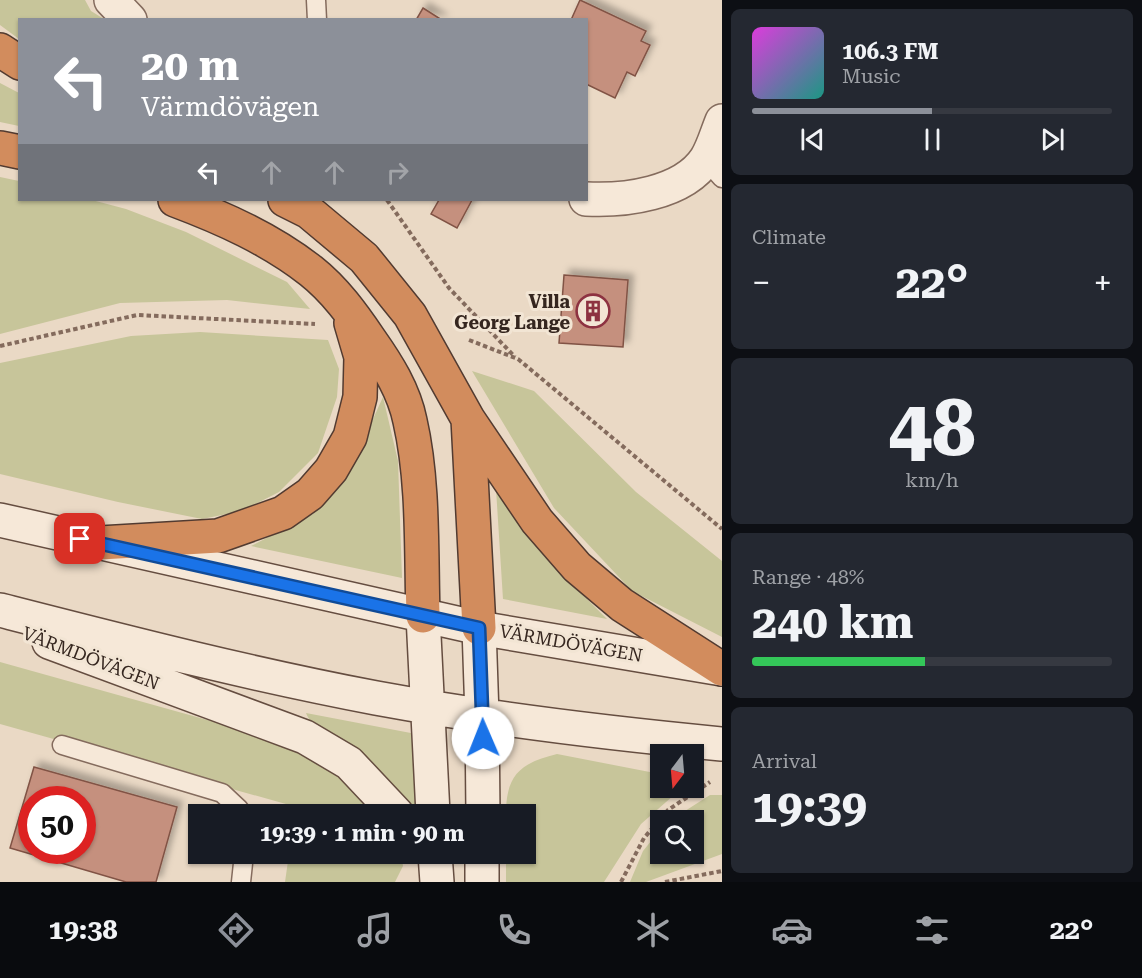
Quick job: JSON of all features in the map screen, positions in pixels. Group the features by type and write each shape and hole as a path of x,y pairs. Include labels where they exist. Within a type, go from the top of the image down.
{"highway":[{"path":"0,50 18,62"},
{"path":"0,148 18,152"},
{"path":"177,201 211,213 267,240 312,272 347,307 391,370 410,419 418,479 423,616"},
{"path":"287,201 309,212 364,258 410,315 468,419 537,521 578,567 622,605 722,669"},
{"path":"100,543 218,536 283,513 310,494 331,470 350,437 360,398 361,357 347,307"},
{"path":"468,419 479,628"}],"main road":[{"path":"111,0 128,18"},
{"path":"588,199 607,200 662,190 714,169 722,121"},
{"name":"VÄRMDÖVÄGEN","path":"0,520 479,628 722,669"},
{"name":"VÄRMDÖVÄGEN","path":"0,610 170,654 427,707 482,716 722,744"},
{"path":"423,616 432,804"},
{"name":"VÄRMDÖVÄGEN","path":"0,623 305,737 349,762 388,804"},
{"path":"479,628 483,804"},
{"path":"482,864 482,882"}],"lane":[{"path":"316,0 317,18"},
{"path":"62,745 222,793 234,804"},
{"path":"241,882 243,864"}],"path":[{"path":"388,201 449,288 518,359 722,529"},
{"path":"0,346 137,315 318,324"},
{"path":"469,340 518,359"},
{"path":"621,882 644,838 668,810 711,783"},
{"path":"665,882 722,871"}],"shaded area":[{"path":"0,0 85,0 91,11 102,18 18,18 18,38 0,25"},
{"path":"0,83 18,92 18,126 0,122"},
{"path":"0,177 18,181 18,201 96,201 126,209 186,232 287,282 310,309 227,300 120,303 0,334"},
{"path":"200,332 328,340 339,369 337,397 318,453 279,492 242,511 202,519 0,474 0,363 131,336"},
{"path":"472,371 534,391 636,492 722,561 722,637 632,591 554,508"},
{"path":"383,397 398,461 402,578 251,546 313,514 352,465"},
{"path":"496,489 544,556 607,619 503,599"},
{"path":"0,662 236,728 311,756 337,771 371,804 286,804 0,724"},
{"path":"306,713 416,734 418,804 409,804 359,752 319,729"},
{"path":"557,754 650,772 650,798 671,798 657,810 650,810 650,816 641,824 604,882 506,882 506,864 536,864 536,804 507,804 509,789 518,772 525,766"},
{"path":"710,795 722,795 722,854 704,861 704,810 687,810"},
{"path":"650,842 650,864 695,864 646,882 630,882 643,851"},
{"path":"288,864 403,864 403,866 395,882 285,882"}],"building":[{"path":"580,0 646,31 641,41 650,45 635,76 627,72 615,98 588,85 588,18 572,18"},
{"path":"423,8 439,18 417,18"},
{"path":"438,201 471,201 457,228 431,214"},
{"name":"Villa Georg Lange","path":"564,275 628,280 623,347 559,343"},
{"path":"34,767 177,807 156,882 126,882 65,864 96,864 96,786 28,786"},
{"path":"18,821 18,850 10,848"}],"place":[{"name":"Villa Georg Lange","path":"593,311"}],"route":[{"path":"80,539 479,628 483,738"}]}
